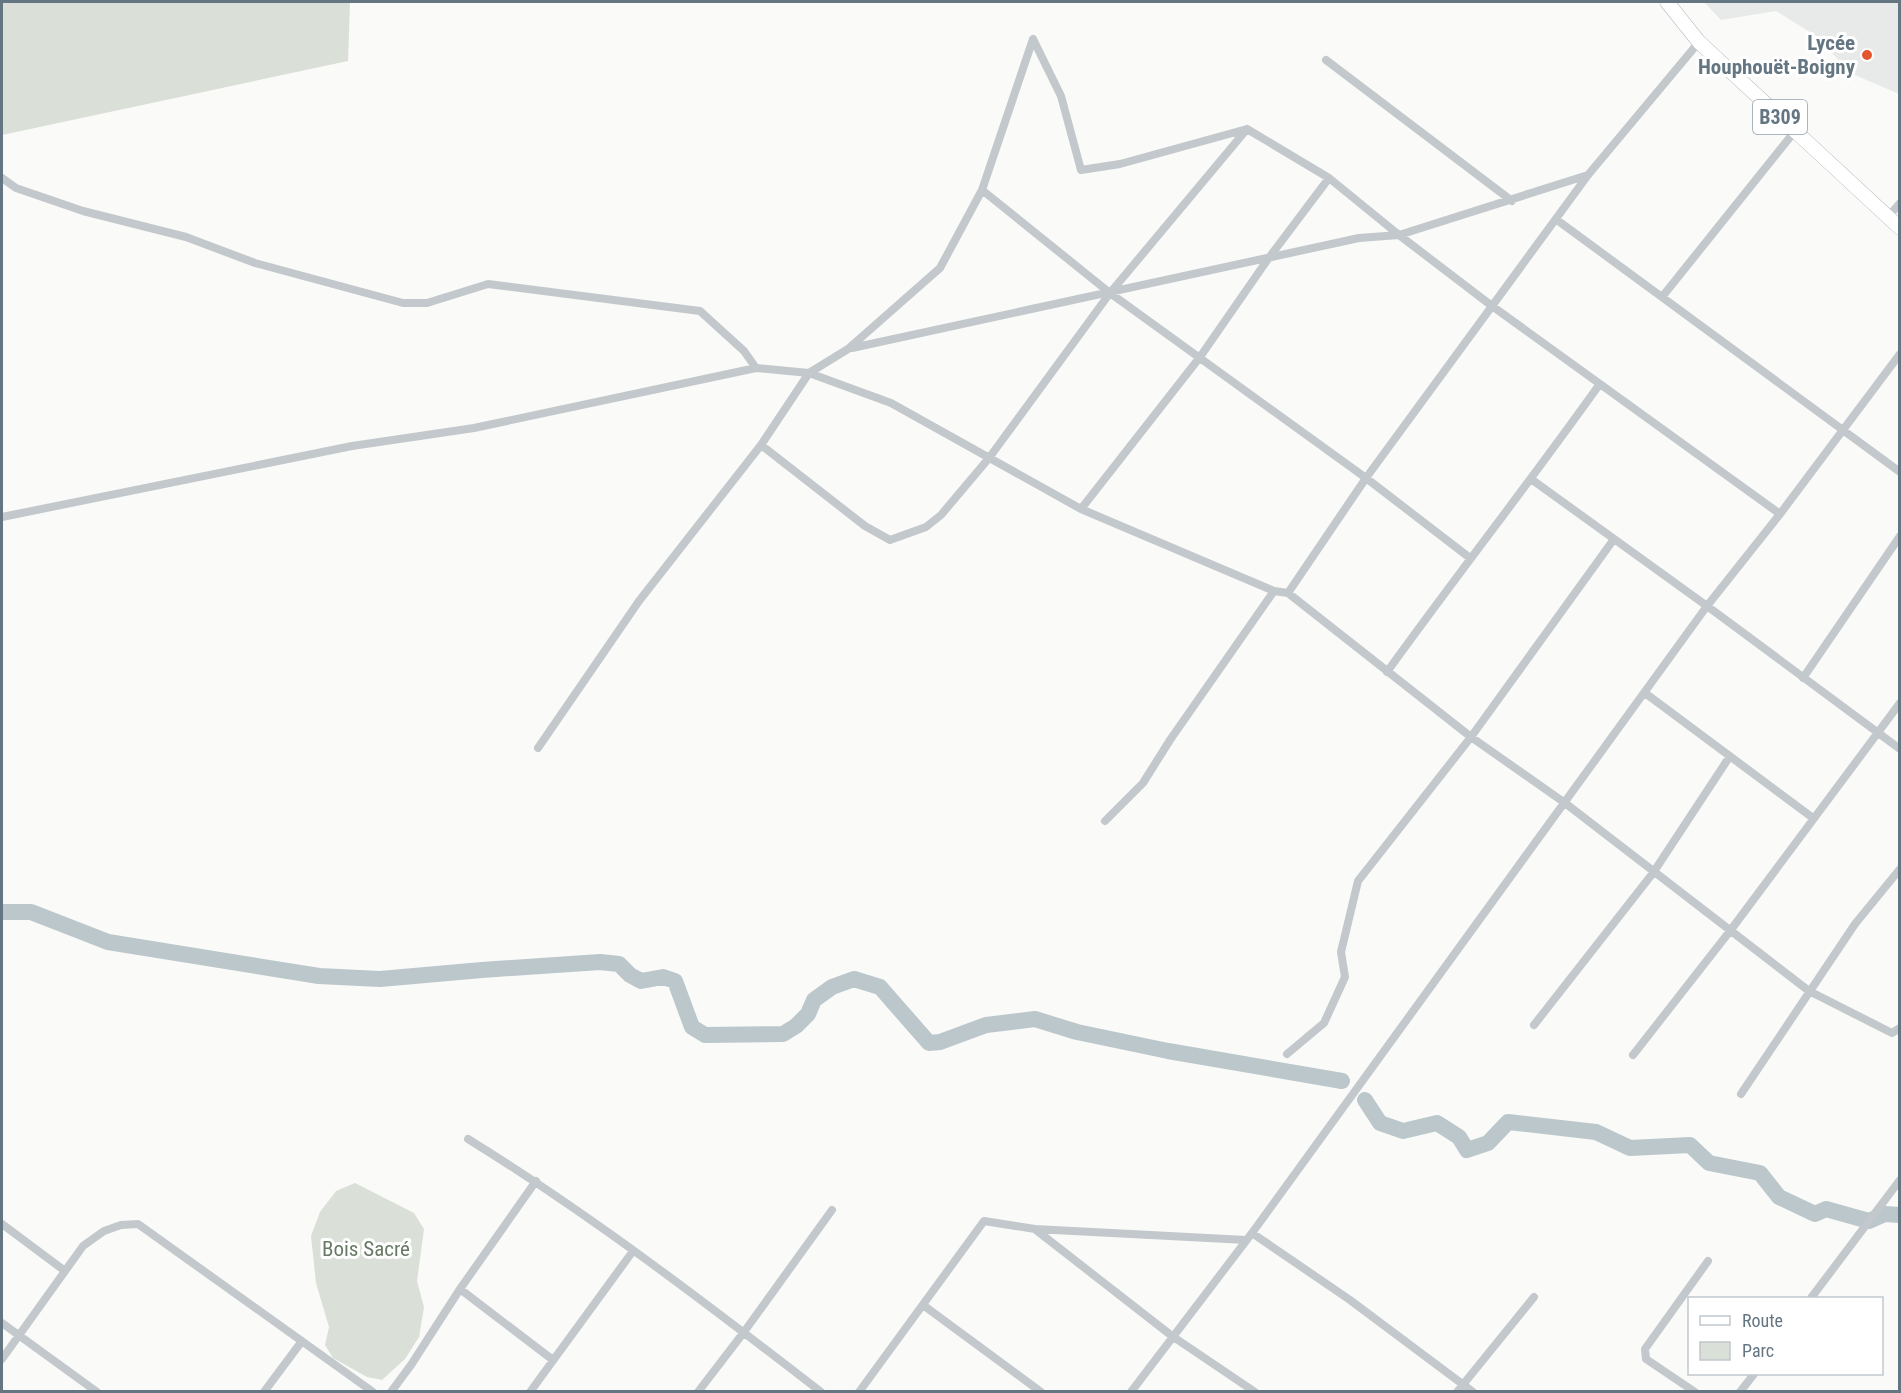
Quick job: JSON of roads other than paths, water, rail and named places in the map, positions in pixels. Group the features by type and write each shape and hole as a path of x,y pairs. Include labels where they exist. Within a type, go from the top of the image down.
{"main road":[{"name":"B309","path":"1667,2 1699,42 1899,228"}],"street":[{"path":"538,748 639,601 761,445 809,373 848,348 940,268 982,190 1033,39 1061,96 1081,170 1120,164 1247,129 1329,178 1492,306 1780,514"},
{"path":"1288,593 1366,478 1588,175 1699,42"},
{"path":"1326,60 1512,201"},
{"path":"761,445 865,526 890,540 926,527 941,515 989,458 1110,293 1247,129"},
{"path":"1662,297 1795,131"},
{"path":"848,348 1359,238 1399,235 1588,175"},
{"path":"2,178 16,188 83,211 186,237 255,263 404,303 427,303 488,284 700,311 744,351 756,368"},
{"path":"1080,509 1200,357 1268,259 1329,178"},
{"path":"982,190 1110,293 1366,478 1470,558"},
{"path":"1888,218 1899,202"},
{"path":"1557,220 1899,471"},
{"path":"1131,1392 1249,1236 1707,606 1780,514 1899,354"},
{"path":"2,517 352,446 474,428 756,368 809,373 891,403 1080,509 1274,591 1288,593 1471,737 1564,803 1809,991 1892,1033 1899,1028"},
{"path":"1387,672 1599,385"},
{"path":"1531,479 1899,749"},
{"path":"1803,678 1899,536"},
{"path":"1287,1054 1324,1023 1346,977 1341,952 1358,881 1471,737 1614,539"},
{"path":"1105,821 1143,783 1170,740 1274,591"},
{"path":"1645,693 1813,818"},
{"path":"1633,1055 1730,931 1899,703"},
{"path":"1534,1025 1653,873 1730,756"},
{"path":"1742,1094 1855,924 1899,869"},
{"path":"468,1139 536,1181 744,1332 821,1392"},
{"path":"1813,1297 1899,1180"},
{"path":"391,1392 536,1181"},
{"path":"698,1392 832,1210"},
{"path":"859,1392 984,1221 1035,1229 1249,1236 1350,1300 1473,1392"},
{"path":"2,1224 65,1271"},
{"path":"2,1359 83,1246 93,1238 122,1225 138,1224 373,1392"},
{"path":"1035,1229 1172,1336 1255,1392"},
{"path":"530,1392 633,1251"},
{"path":"1695,1392 1646,1359 1645,1349 1708,1261"},
{"path":"460,1289 553,1360"},
{"path":"1457,1392 1534,1297"},
{"path":"923,1305 1041,1392"},
{"path":"2,1323 98,1392"},
{"path":"264,1392 302,1341"},
{"path":"1740,1392 1753,1375"}],"waterway":[{"path":"2,912 31,912 108,942 319,976 380,979 600,962 619,964 630,975 641,981 663,977 675,981 692,1027 705,1035 783,1034 796,1026 808,1014 814,1000 832,987 854,979 880,987 929,1043 940,1042 986,1025 1035,1019 1077,1032 1168,1051 1342,1081"},
{"path":"1365,1100 1380,1123 1403,1131 1437,1123 1459,1137 1467,1150 1488,1143 1508,1122 1596,1132 1630,1148 1690,1145 1709,1163 1760,1173 1779,1197 1815,1214 1826,1209 1869,1221 1885,1214 1900,1215"}],"place":[{"name":"Lycée Houphouët-Boigny","path":"1867,55"}],"park label":[{"name":"Bois Sacré","path":"366,1249"}]}
